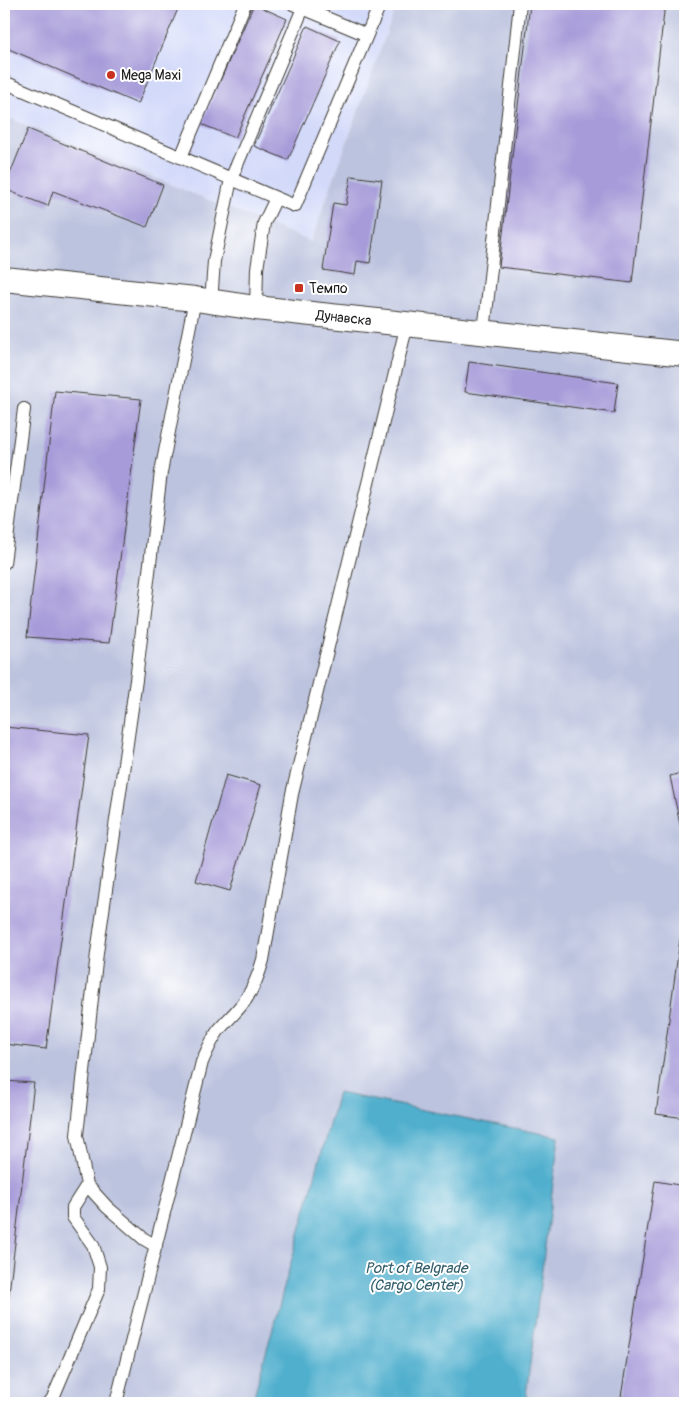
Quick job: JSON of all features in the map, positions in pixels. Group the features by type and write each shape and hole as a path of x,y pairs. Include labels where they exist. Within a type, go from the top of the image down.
{"street":[{"name":"Дунавска","path":"4,279 685,354"}],"lane":[{"path":"181,157 245,4"},
{"path":"4,82 295,206 380,4"},
{"path":"484,332 520,4"},
{"path":"156,1246 144,1239 107,1207 87,1185 77,1135 97,953 136,680 160,472 214,261 231,179 298,6 367,35"},
{"path":"256,308 257,269 264,223 276,198"},
{"path":"116,1403 202,1062 209,1045 219,1030 247,998 264,960 292,794 407,324"},
{"path":"4,563 24,409"},
{"path":"48,1403 52,1400 98,1289 100,1267 93,1244 73,1217 73,1207 87,1185"}],"shaded area":[{"path":"4,4 397,4 311,242 4,116"},
{"path":"397,4 685,4 685,1403 4,1403 4,116 311,242"}],"water":[{"name":"Port of Belgrade (Cargo Center)","path":"338,1093 559,1137 525,1403 252,1403"}],"building":[{"name":"Mega Maxi","path":"4,4 180,4 138,104 4,47"},
{"path":"254,4 287,19 235,138 201,124"},
{"path":"345,4 359,4 357,9"},
{"path":"530,4 665,4 632,283 499,267"},
{"path":"307,26 340,41 288,160 254,146"},
{"path":"28,129 163,185 147,227 53,191 48,206 4,189"},
{"path":"351,176 382,180 370,263 357,261 355,275 323,270 333,203 346,205"},
{"path":"469,362 618,383 614,413 465,392"},
{"path":"55,391 141,399 109,643 27,637"},
{"path":"4,727 89,735 46,1049 4,1044"},
{"path":"685,772 685,844 684,844 670,776"},
{"path":"226,775 261,785 230,891 196,881"},
{"path":"685,910 685,1118 656,1114"},
{"path":"4,1081 34,1083 5,1327 4,1327"},
{"path":"655,1181 685,1186 685,1403 661,1403 621,1397"}],"place":[{"name":"Mega Maxi","path":"111,75"},
{"name":"Темпо","path":"299,288"}]}
